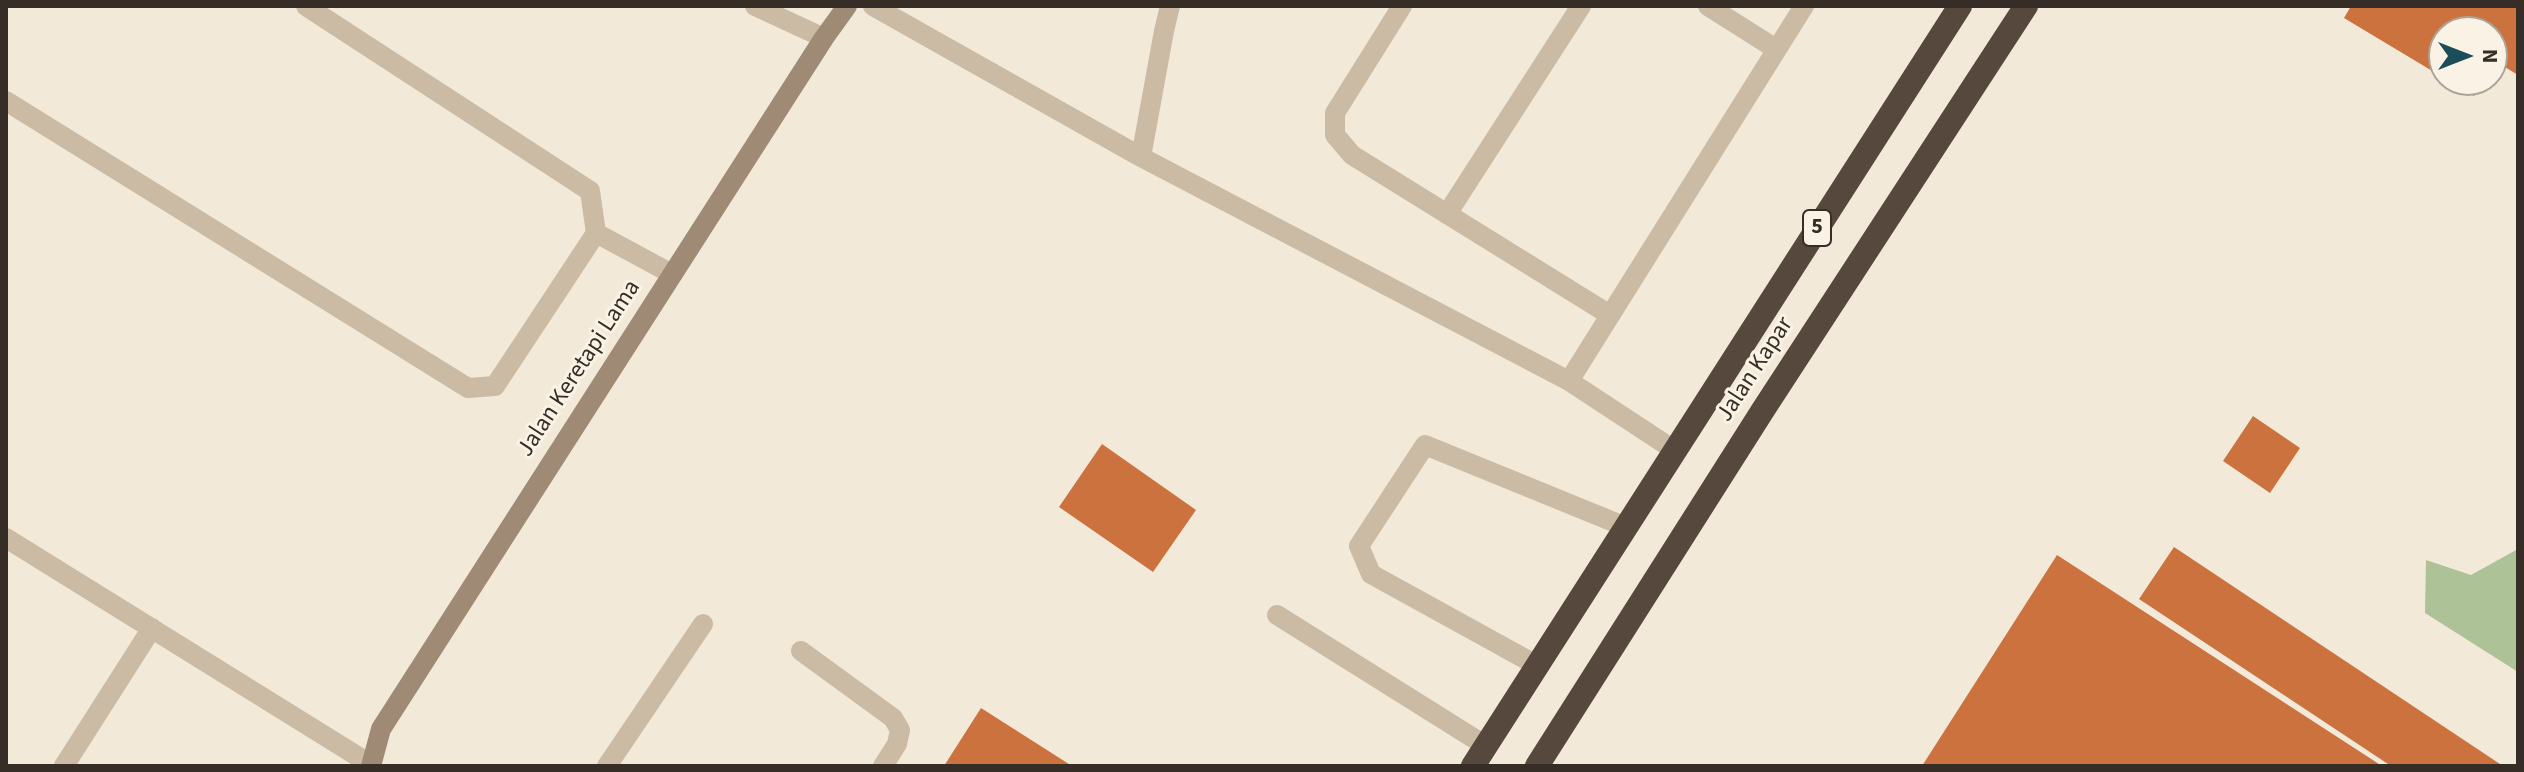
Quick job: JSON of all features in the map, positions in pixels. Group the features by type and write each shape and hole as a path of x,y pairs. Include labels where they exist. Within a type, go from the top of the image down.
{"highway":[{"name":"Jalan Kapar","path":"1480,756 1960,6"},
{"name":"Jalan Kapar","path":"1537,766 1771,397 2026,6"}],"street":[{"path":"6,101 468,388 495,386 596,233 590,191 306,6"},
{"path":"755,6 824,38"},
{"name":"Jalan Keretapi Lama","path":"370,765 381,729 847,6"},
{"path":"873,6 1141,157 1569,381 1674,450"},
{"path":"1141,157 1170,6"},
{"path":"1402,6 1335,113 1335,135 1352,155 1610,315"},
{"path":"1447,214 1581,6"},
{"path":"1708,6 1776,49"},
{"path":"1569,381 1804,6"},
{"path":"596,233 672,274"},
{"path":"1538,666 1371,574 1359,546 1425,445 1626,527"},
{"path":"6,538 370,765"},
{"path":"1277,615 1480,756"},
{"path":"607,766 703,624"},
{"path":"64,766 152,628"},
{"path":"801,651 893,718 900,730 897,744 883,766"}],"green space":[{"path":"2518,549 2518,672 2425,613 2426,560 2471,575"}],"building":[{"path":"2351,6 2518,6 2518,75 2508,69 2508,16 2428,16 2428,68 2344,18"},
{"path":"2253,416 2300,448 2270,493 2223,461"},
{"path":"1102,444 1196,510 1153,572 1059,507"},
{"path":"2174,547 2503,766 2391,766 2139,599"},
{"path":"2057,555 2382,766 1922,766"},
{"path":"981,708 1072,766 944,766"}]}
